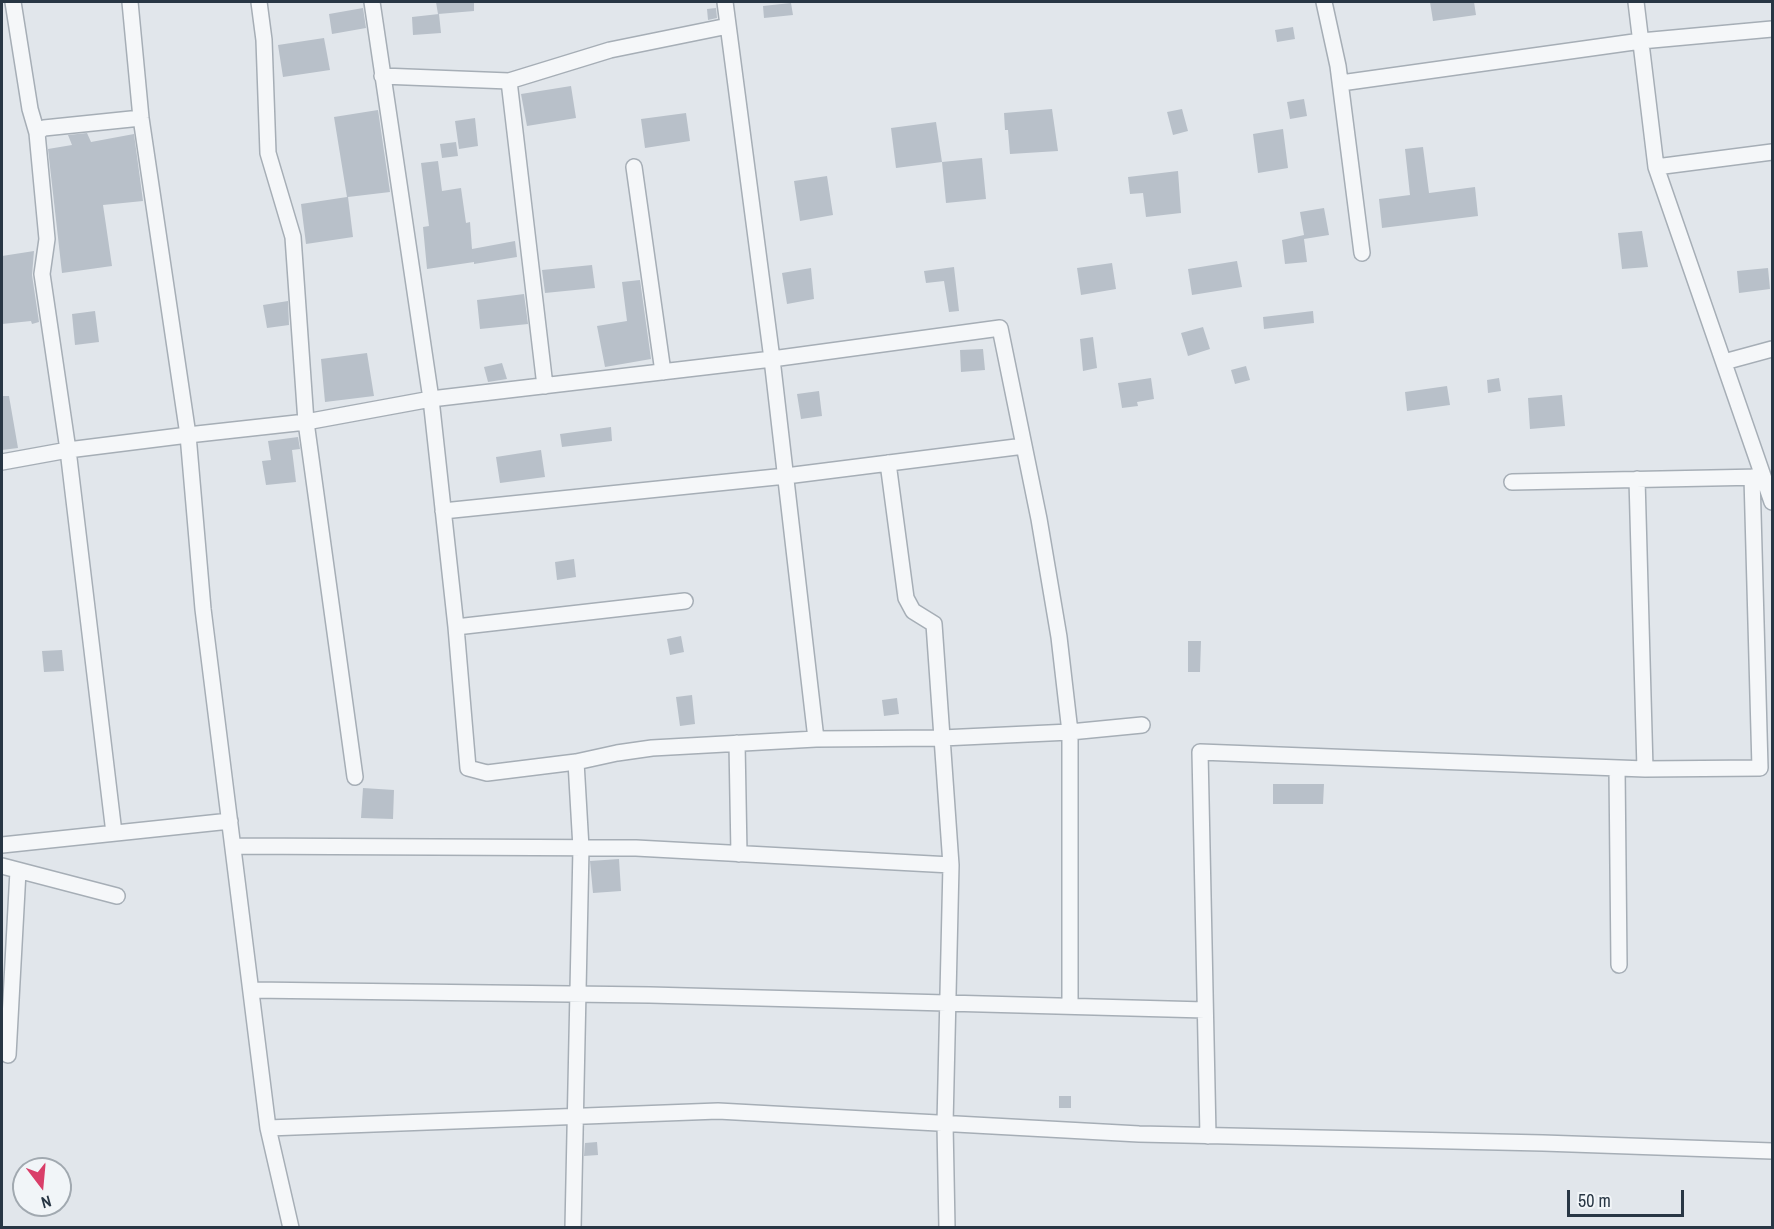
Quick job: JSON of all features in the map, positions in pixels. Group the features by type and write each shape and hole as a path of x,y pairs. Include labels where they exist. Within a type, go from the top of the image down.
{"street":[{"path":"13,2 30,109 37,133 47,239 42,274 68,450 114,833"},
{"path":"130,2 141,118 188,435 203,609 268,1128 291,1227"},
{"path":"259,2 264,40 268,153 293,237 306,422 355,777"},
{"path":"372,2 430,399 456,627 468,768 487,773 576,762 640,750 737,743 816,739 942,738 1070,732 1142,725"},
{"path":"725,2 772,359 816,739"},
{"path":"1324,2 1341,83 1362,253"},
{"path":"1636,2 1656,167 1724,362 1758,477 1773,502"},
{"path":"382,76 508,81 610,50 728,26"},
{"path":"1341,83 1641,41 1773,29"},
{"path":"508,81 545,386"},
{"path":"37,133 44,128 141,118"},
{"path":"1656,167 1773,152"},
{"path":"634,167 663,372"},
{"path":"2,462 68,450 306,422 430,399 772,359 1000,328 1039,519 1059,637 1070,732 1070,1006"},
{"path":"1724,362 1773,349"},
{"path":"443,511 786,476 1024,446"},
{"path":"888,463 906,598 913,611 934,624 951,865 945,1124 947,1227"},
{"path":"1512,482 1758,477"},
{"path":"1208,1136 1200,752 1645,770 1760,768 1757,637 1758,477"},
{"path":"1637,480 1645,770"},
{"path":"456,627 685,601"},
{"path":"1757,637 1773,633"},
{"path":"737,743 739,854"},
{"path":"573,1227 581,848 576,762"},
{"path":"1617,768 1619,965"},
{"path":"8,1055 8,868 2,842 230,821"},
{"path":"233,846 636,848 951,865"},
{"path":"8,868 117,896"},
{"path":"251,990 577,994 1205,1010"},
{"path":"268,1128 718,1111 1139,1134 1543,1143 1773,1151"}],"building":[{"path":"436,2 474,2 474,11 438,14"},
{"path":"1430,2 1474,2 1476,15 1433,21"},
{"path":"791,3 793,15 764,18 763,6"},
{"path":"363,8 366,28 332,34 329,14"},
{"path":"716,8 717,18 708,20 707,9"},
{"path":"439,14 441,33 413,35 412,17"},
{"path":"1293,27 1295,39 1277,42 1275,30"},
{"path":"324,38 330,70 283,77 278,45"},
{"path":"571,86 576,118 527,126 521,94"},
{"path":"1304,99 1307,116 1290,119 1287,102"},
{"path":"1052,109 1058,151 1010,154 1004,113"},
{"path":"1182,109 1188,131 1173,135 1167,112"},
{"path":"378,110 390,192 348,197 353,237 306,244 301,204 347,197 334,117"},
{"path":"686,113 690,141 645,148 641,119"},
{"path":"475,118 478,146 459,149 455,121"},
{"path":"936,122 942,162 896,168 891,128"},
{"path":"1283,129 1288,168 1258,173 1253,134"},
{"path":"87,133 91,142 134,134 143,201 103,205 112,266 62,273 48,149 72,145 68,135"},
{"path":"456,142 458,156 442,158 440,144"},
{"path":"1423,147 1429,193 1475,187 1478,216 1382,228 1379,199 1410,195 1405,149"},
{"path":"982,158 986,199 946,203 942,162"},
{"path":"438,161 442,191 461,188 466,223 470,222 472,249 515,241 517,257 427,269 423,227 429,226 421,163"},
{"path":"1178,171 1181,213 1146,217 1143,193 1130,194 1128,177"},
{"path":"827,176 833,215 800,221 794,181"},
{"path":"1324,208 1329,235 1304,239 1307,262 1285,264 1282,240 1304,235 1300,212"},
{"path":"1642,231 1648,267 1622,269 1618,233"},
{"path":"34,251 32,275 39,322 2,324 2,256"},
{"path":"1237,261 1242,287 1192,295 1188,269"},
{"path":"1112,263 1116,289 1081,295 1077,268"},
{"path":"592,265 595,288 545,293 542,270"},
{"path":"954,267 959,311 949,312 944,281 926,283 924,271"},
{"path":"811,268 814,299 787,304 782,273"},
{"path":"1768,268 1770,289 1739,293 1737,271"},
{"path":"640,280 651,359 605,367 597,326 627,321 622,282"},
{"path":"524,294 528,324 480,329 477,300"},
{"path":"288,301 289,325 267,328 263,305"},
{"path":"95,311 99,342 75,345 72,314"},
{"path":"1313,311 1314,323 1264,329 1263,317"},
{"path":"1203,327 1210,349 1188,356 1181,333"},
{"path":"1093,337 1097,368 1083,371 1080,339"},
{"path":"983,349 985,370 961,372 960,350"},
{"path":"367,353 374,396 325,402 321,359"},
{"path":"502,363 507,379 488,382 484,367"},
{"path":"1246,366 1250,380 1235,384 1231,370"},
{"path":"1151,378 1154,399 1137,402 1138,406 1122,408 1118,383"},
{"path":"1499,378 1501,391 1488,393 1487,380"},
{"path":"1447,386 1450,405 1407,411 1405,392"},
{"path":"819,391 822,416 801,419 797,394"},
{"path":"1562,395 1565,426 1530,429 1528,398"},
{"path":"2,396 9,396 18,448 2,450"},
{"path":"611,427 612,441 562,447 560,434"},
{"path":"298,437 300,449 292,450 296,482 266,485 262,461 271,460 268,441"},
{"path":"541,450 545,477 500,483 496,457"},
{"path":"574,559 576,577 557,580 555,562"},
{"path":"681,636 684,652 670,655 667,639"},
{"path":"1188,641 1201,641 1200,672 1188,672"},
{"path":"62,650 64,671 44,672 42,651"},
{"path":"692,695 695,724 680,726 676,697"},
{"path":"897,698 899,714 884,716 882,700"},
{"path":"1273,784 1324,784 1323,804 1273,804"},
{"path":"363,788 394,790 393,819 361,818"},
{"path":"619,859 621,891 593,893 590,861"},
{"path":"1059,1096 1071,1096 1071,1108 1059,1108"},
{"path":"597,1142 598,1155 584,1156 585,1143"}]}
